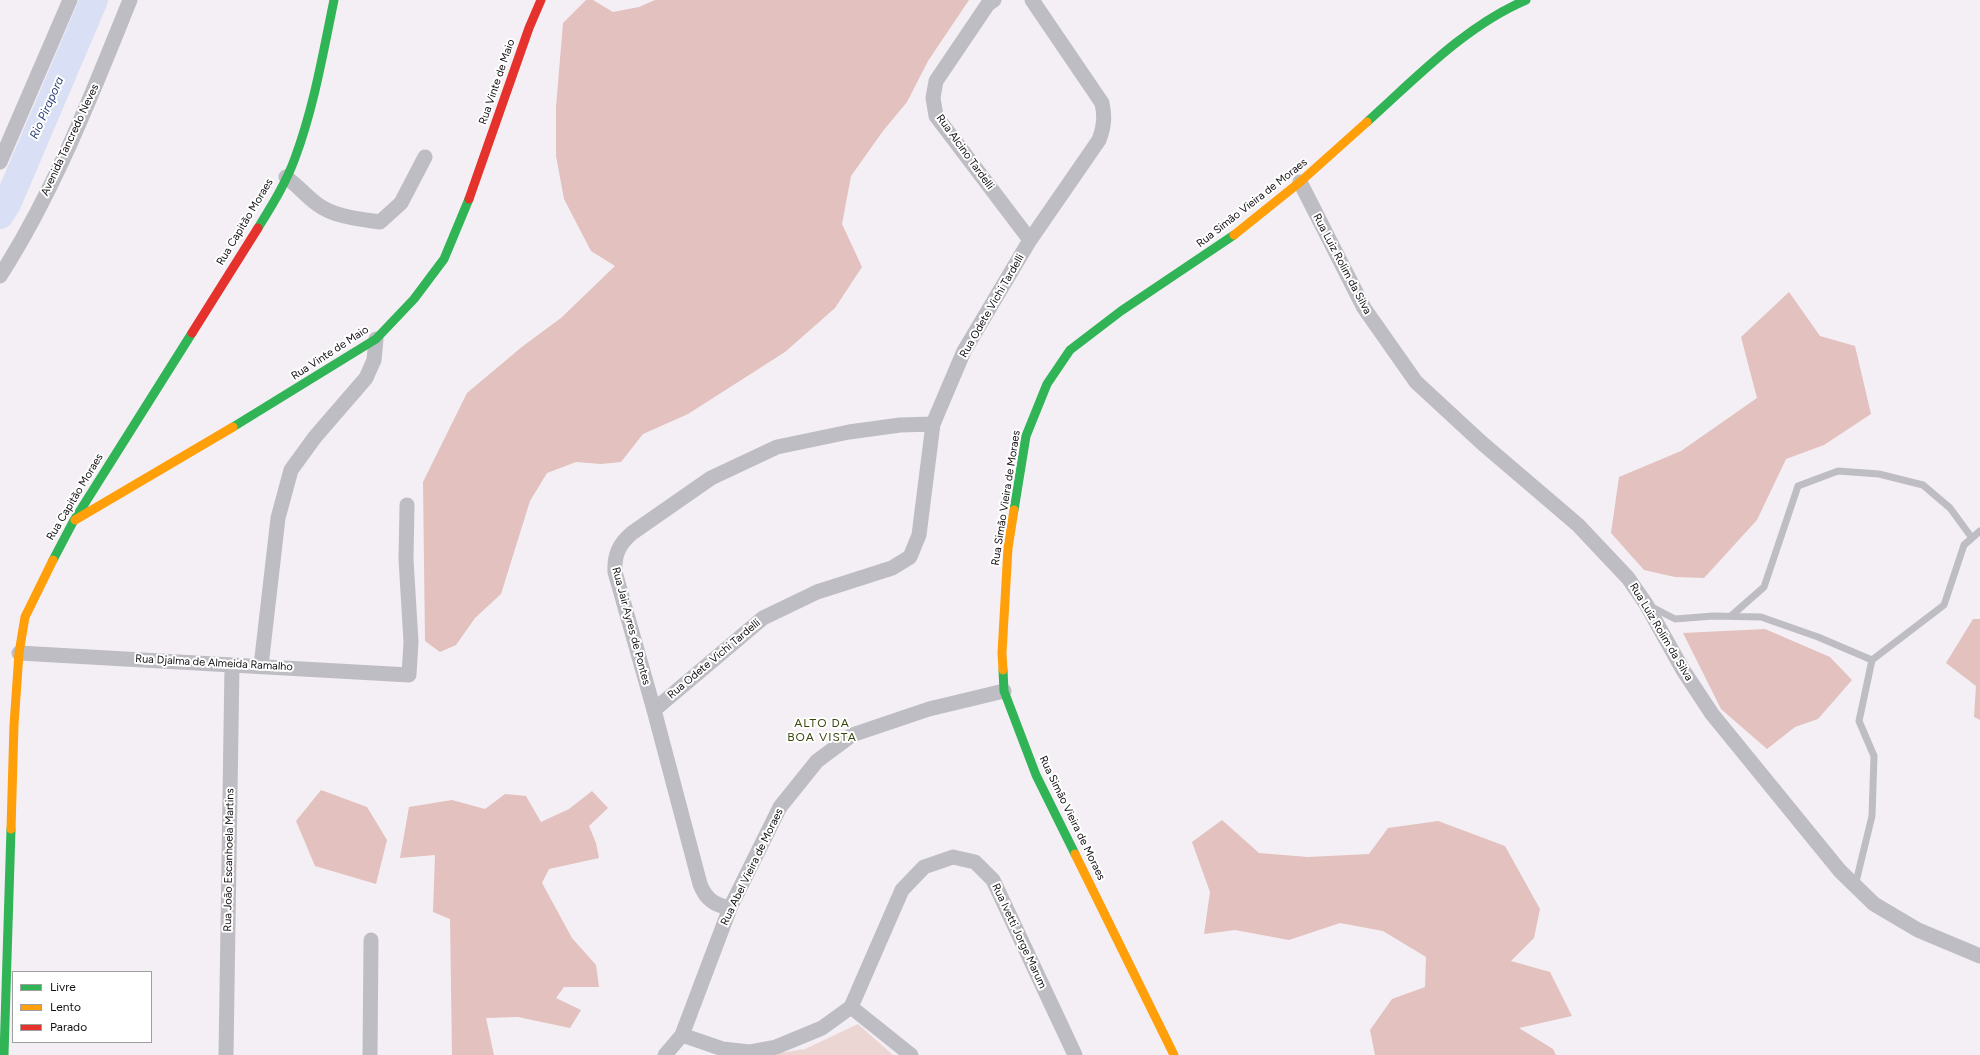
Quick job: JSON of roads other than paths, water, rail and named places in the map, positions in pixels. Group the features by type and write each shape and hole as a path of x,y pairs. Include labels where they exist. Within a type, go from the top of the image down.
{"street":[{"path":"0,162 70,0"},
{"name":"Avenida Tancredo Neves","path":"0,276 38,209 72,140 130,0"},
{"name":"Rua Capitão Moraes","path":"4,1055 14,725 19,652 25,617 41,581 73,522 271,207 295,158 314,98 334,0"},
{"name":"Rua Vinte de Maio","path":"73,522 259,412 376,339 414,300 444,259 471,193 529,28 541,0"},
{"name":"Rua Alcino Tardelli","path":"994,0 988,4 936,80 933,98 936,116 1030,240"},
{"name":"Rua Odete Vichi Tardelli","path":"654,710 763,618 817,592 892,568 910,557 919,535 933,424 964,351 1030,240 1099,140 1104,128 1105,115 1102,103 1032,0"},
{"name":"Rua Simão Vieira de Moraes","path":"1174,1055 1036,775 1004,691 1002,652 1008,548 1026,436 1047,384 1070,350 1121,311 1228,240 1300,182 1451,47 1502,10 1526,0"},
{"path":"286,177 317,204 334,213 360,220 380,222 401,202 425,157"},
{"name":"Rua Luiz Rolim da Silva","path":"1300,182 1364,308 1416,382 1482,443 1578,525 1628,578 1646,604 1683,670 1712,714 1840,871 1874,904 1918,930 1980,956"},
{"path":"261,666 278,518 291,470 315,437 366,378 374,360 376,339"},
{"name":"Rua Jair Ayres de Pontes","path":"730,908 718,906 710,901 702,889 615,572 614,561 617,550 623,540 710,478 777,447 849,432 900,425 933,424"},
{"name":"Rua Djalma de Almeida Ramalho","path":"19,652 409,675 411,642 406,559 407,505"},
{"name":"Rua João Escanhoela Martins","path":"226,1055 232,665"},
{"name":"Rua Abel Vieira de Moraes","path":"665,1055 682,1035 730,908 780,807 817,761 852,735 929,709 1004,691"},
{"name":"Rua Ivetti Jorge Marum","path":"851,1007 902,890 924,867 953,857 975,862 993,880 1075,1055"},
{"path":"370,940 370,1055"},
{"path":"682,1035 723,1049 749,1052 776,1047 822,1028 851,1007 911,1055"}],"lane":[{"path":"1731,616 1764,587 1798,486 1838,471 1879,474 1923,485 1950,508 1972,538"},
{"path":"1855,886 1872,816 1874,756 1860,721 1872,660 1908,635 1944,605 1964,545 1980,531"},
{"path":"1646,604 1675,619 1731,616 1761,617 1818,637 1872,660"}],"waterway":[{"name":"Rio Pirapora","path":"0,215 7,204 94,0"}],"district":[{"name":"ALTO DA BOA VISTA","path":"822,730"}]}
